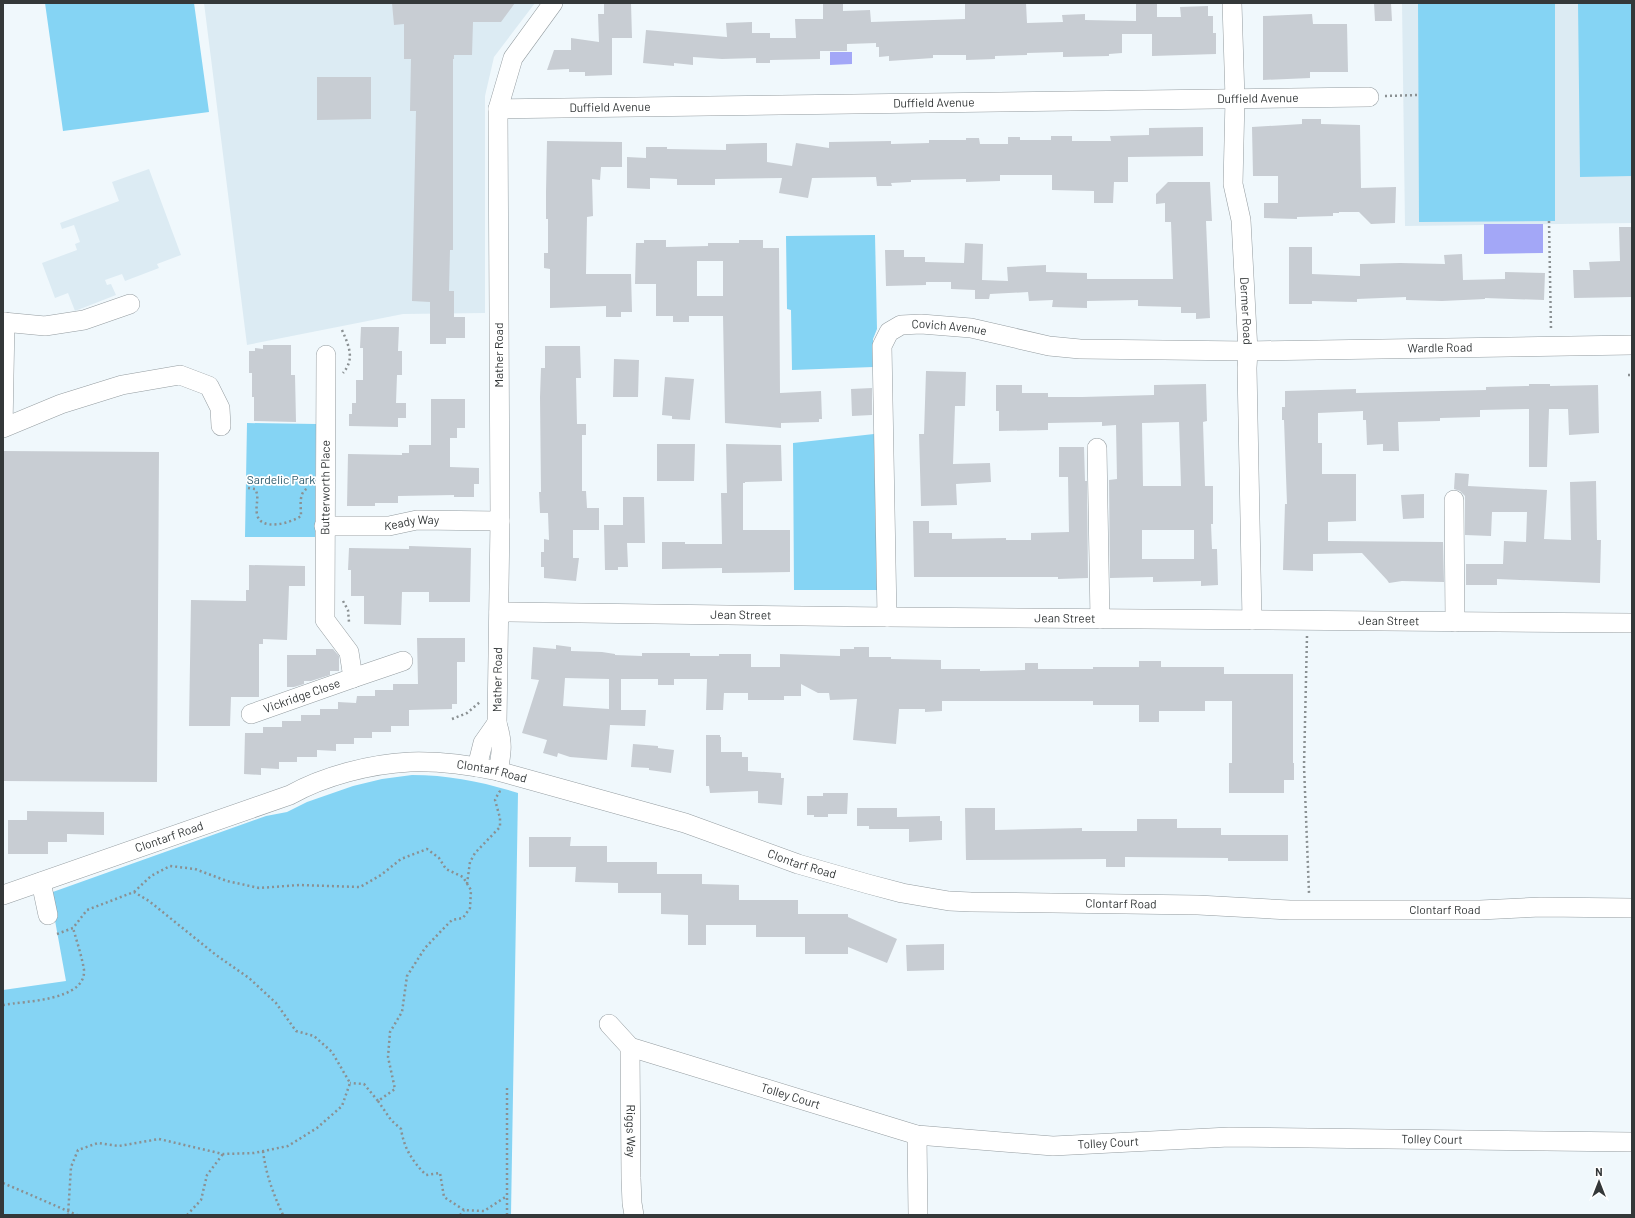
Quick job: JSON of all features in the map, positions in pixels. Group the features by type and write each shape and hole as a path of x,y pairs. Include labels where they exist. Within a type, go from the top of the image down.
{"street":[{"name":"Mather Road","path":"498,771 502,747 497,723 500,521 498,109 513,58 553,3"},
{"name":"Dermer Road","path":"1232,3 1235,99 1233,184 1241,220 1248,351 1247,381 1252,620"},
{"name":"Duffield Avenue","path":"498,109 1369,97"},
{"path":"130,304 84,320 45,326 4,322 3,428 61,404 122,385 180,376 209,386 220,408 221,426"},
{"name":"Covich Avenue","path":"887,617 882,346 888,332 901,324 921,324 971,328 1049,346 1080,349 1248,351"},
{"name":"Wardle Road","path":"1248,351 1632,345"},
{"name":"Butterworth Place","path":"325,620 324,526 326,355"},
{"path":"1097,448 1100,619"},
{"path":"1454,500 1454,622"},
{"name":"Keady Way","path":"324,526 389,526 417,520 500,521"},
{"name":"Jean Street","path":"499,612 887,617 1632,623"},
{"name":"Vickridge Close","path":"325,620 350,652 353,678"},
{"name":"Vickridge Close","path":"251,714 403,661"},
{"name":"Mather Road","path":"477,767 483,743 497,723"},
{"name":"Clontarf Road","path":"4,889 41,882 290,795 323,780 380,766 409,762 436,762 498,771 685,823 798,864 902,893 949,901 1198,905 1298,910 1632,908"},
{"path":"41,882 48,915"},
{"path":"609,1024 630,1047"},
{"name":"Tolley Court","path":"630,1047 918,1135 1053,1146 1229,1137 1632,1142"},
{"name":"Riggs Way","path":"630,1047 631,1184 634,1215"},
{"path":"918,1135 918,1215"}],"path":[{"path":"1369,97 1403,94 1418,95"},
{"path":"1549,221 1551,346"},
{"path":"340,376 348,368 351,358 349,347 342,330"},
{"path":"1628,376 1632,375"},
{"path":"248,488 255,489 258,493 256,512 258,518 262,522 276,525 285,524 301,516 302,493 305,489 313,486 325,486"},
{"path":"1308,631 1304,766 1309,896"},
{"path":"467,884 470,862 500,827 500,818 495,800 499,792 504,789"},
{"path":"56,934 73,928 88,910 134,892 151,876 170,866 195,869 227,881 259,888 299,885 360,887 381,875 401,859 427,849 439,858 446,869 463,877 471,890 470,908 463,918 452,920 425,948 407,976 402,1012 390,1032 388,1057 395,1089 378,1101"},
{"path":"68,1213 71,1167 78,1150 98,1143 119,1146 159,1139 223,1154 263,1152 288,1146 317,1128 342,1106 350,1083 332,1052 314,1036 296,1031 276,1003 250,978 210,950 149,901 134,892"},
{"path":"3,1005 58,996 73,991 82,982 84,971 73,928"},
{"path":"350,1083 364,1084 391,1120 401,1129 403,1143 415,1164 426,1175 440,1173 444,1198 464,1210 484,1211 507,1196"},
{"path":"507,1086 507,1215"},
{"path":"263,1152 266,1173 274,1197 283,1215"},
{"path":"187,1215 202,1200 206,1175 223,1154"},
{"path":"3,1183 68,1213 77,1215"},
{"path":"460,1215 464,1210"}],"shaded area":[{"path":"204,3 535,3 494,57 485,96 485,313 403,314 247,345"},
{"path":"1402,3 1632,3 1632,223 1405,226"},
{"path":"830,52 852,52 852,64 830,65"},
{"path":"149,169 181,255 157,264 159,268 125,281 122,274 105,280 107,285 111,284 116,295 75,311 68,293 55,298 42,263 77,250 75,244 80,242 74,225 62,229 60,223 119,201 112,182"},
{"path":"1484,224 1543,224 1543,253 1484,254"}],"green space":[{"path":"45,3 194,3 209,112 63,131"},
{"path":"1418,3 1555,3 1555,221 1419,222"},
{"path":"1578,3 1632,3 1632,176 1580,177"},
{"path":"875,235 877,329 873,339 873,367 792,370 791,310 787,309 786,236"},
{"name":"Sardelic Park","path":"247,423 316,424 315,537 245,537"},
{"path":"874,434 877,590 794,590 793,443"},
{"path":"412,775 439,776 466,780 518,793 511,1215 3,1215 3,990 66,981 50,893 266,816 287,812 307,802 353,786 382,779"}],"building":[{"path":"392,3 515,3 501,22 473,22 472,55 454,55 453,59 453,250 450,250 449,291 454,291 454,317 465,317 465,338 446,338 446,344 430,344 430,302 412,301 416,111 410,111 411,59 404,59 404,24 394,25"},
{"path":"604,3 631,3 632,38 612,38 612,75 585,76 585,72 569,72 569,69 547,70 554,50 571,50 571,38 599,42 598,14 604,14"},
{"path":"823,3 843,3 843,11 870,10 871,22 965,19 965,3 1026,3 1027,23 1063,22 1062,15 1085,14 1085,20 1136,21 1136,3 1157,3 1157,17 1181,17 1180,7 1208,6 1208,16 1213,16 1213,33 1216,33 1216,54 1152,56 1152,34 1122,34 1122,53 1109,54 1109,56 1063,57 1063,52 1027,53 1027,55 995,56 995,59 966,60 966,55 933,55 933,58 889,61 889,56 879,57 879,47 876,47 876,43 847,44 847,51 820,51 820,59 770,60 770,63 756,63 756,58 722,59 693,57 693,65 674,63 674,66 643,63 646,30 727,37 726,23 752,22 752,33 770,33 770,38 796,38 795,19 823,19"},
{"path":"1374,3 1391,3 1392,21 1375,21"},
{"path":"1312,14 1313,24 1347,24 1348,72 1310,72 1310,78 1263,80 1263,16"},
{"path":"317,77 371,77 371,119 317,120"},
{"path":"1302,119 1321,119 1321,124 1360,125 1361,188 1396,187 1395,223 1371,224 1359,212 1339,212 1333,213 1333,216 1297,217 1297,219 1264,218 1264,203 1278,203 1278,176 1253,176 1252,127 1302,124"},
{"path":"1203,127 1203,156 1128,157 1128,182 1114,182 1113,203 1094,203 1094,191 1052,190 1052,175 1000,175 1000,181 966,182 966,179 911,180 911,182 891,183 892,186 877,186 876,177 812,178 808,198 779,193 782,178 715,179 715,185 677,185 677,179 650,178 650,189 627,188 627,157 646,158 646,147 667,147 667,149 726,150 726,144 767,143 767,162 792,166 796,143 829,148 829,142 891,141 891,144 929,143 929,140 966,140 966,138 979,138 980,144 1008,144 1008,137 1020,137 1020,140 1051,140 1051,136 1072,136 1072,141 1111,141 1110,136 1149,135 1149,128"},
{"path":"547,141 622,142 622,167 601,167 600,180 592,179 593,216 587,217 586,274 631,274 632,312 621,312 621,317 606,317 606,306 550,308 550,269 544,268 544,253 548,253 548,219 546,219"},
{"path":"1168,182 1210,182 1212,221 1206,221 1210,318 1196,319 1196,313 1181,313 1181,307 1138,306 1138,300 1087,301 1087,308 1052,307 1053,300 1029,301 1028,292 990,294 989,299 975,299 975,290 951,289 951,282 926,282 926,285 886,286 885,250 904,250 904,257 925,257 925,262 964,263 965,243 983,244 982,280 1008,281 1007,267 1046,265 1046,272 1087,273 1087,279 1173,279 1171,222 1165,222 1165,203 1156,204 1156,194"},
{"path":"1619,227 1632,227 1632,297 1574,298 1573,270 1590,270 1589,262 1620,261"},
{"path":"644,240 666,240 666,247 708,246 708,243 739,243 739,240 763,240 763,248 779,248 780,393 821,391 822,419 819,419 819,422 781,423 781,428 725,423 723,316 689,316 689,322 673,322 673,316 656,316 656,284 635,284 636,243 644,243","holes":["697,261 723,261 723,296 697,296"]},
{"path":"1289,247 1312,247 1312,274 1360,276 1360,264 1445,264 1444,255 1462,254 1463,280 1505,279 1505,272 1545,273 1544,300 1485,298 1442,301 1406,300 1406,297 1357,299 1357,302 1312,301 1312,304 1289,304"},
{"path":"361,327 399,327 398,351 402,351 402,375 397,375 396,403 406,403 406,418 398,418 398,427 349,426 349,414 352,414 352,403 356,403 356,380 363,380 363,348 360,348"},
{"path":"263,345 291,345 291,375 295,375 296,422 254,421 254,397 252,397 252,373 249,373 249,351 255,351 255,348 263,349"},
{"path":"545,346 580,346 581,378 576,378 577,424 586,424 586,435 582,435 582,491 586,491 587,508 599,508 599,530 573,530 573,558 579,558 576,581 544,578 544,567 541,567 541,552 544,552 544,539 549,540 548,513 540,513 539,492 541,492 541,368 545,368"},
{"path":"614,359 639,360 638,397 613,397"},
{"path":"926,371 966,372 965,406 955,406 953,464 990,463 991,482 956,484 957,505 921,506 919,434 924,434"},
{"path":"665,377 694,379 690,420 672,419 672,416 662,415"},
{"path":"1206,384 1207,421 1203,422 1205,486 1213,486 1213,524 1211,524 1212,549 1217,549 1218,585 1201,586 1201,581 1153,582 1153,577 1110,578 1109,480 1117,479 1116,425 1102,426 1102,422 1048,423 1048,430 999,431 999,411 996,411 996,385 1022,385 1022,393 1048,393 1048,397 1082,397 1154,395 1154,385","holes":["1179,422 1181,486 1143,486 1142,423","1142,530 1194,530 1194,559 1142,559"]},
{"path":"1529,384 1550,384 1550,386 1598,385 1599,433 1569,435 1568,409 1549,409 1547,467 1529,467 1529,409 1480,410 1480,417 1440,418 1440,421 1398,422 1399,451 1383,451 1383,444 1367,445 1366,420 1363,420 1363,411 1318,413 1318,443 1322,443 1322,474 1356,474 1356,521 1328,522 1328,541 1443,542 1444,582 1402,581 1389,583 1362,553 1313,554 1313,571 1283,570 1285,504 1287,504 1284,420 1282,420 1282,407 1285,407 1285,391 1356,389 1356,393 1486,390 1486,387 1529,386"},
{"path":"872,388 872,415 852,416 851,389"},
{"path":"431,399 465,399 465,428 457,428 457,438 450,438 450,467 479,468 479,484 474,484 474,497 454,497 454,495 398,496 398,503 375,503 375,506 347,506 348,454 402,455 402,453 409,453 409,445 431,445"},
{"path":"657,444 695,444 694,481 657,481"},
{"path":"726,444 781,445 782,481 743,483 743,530 790,530 790,572 722,573 722,568 662,569 662,542 685,542 685,544 722,544 721,493 727,493"},
{"path":"1059,447 1084,447 1085,481 1087,481 1088,578 914,577 913,521 929,521 929,533 952,533 952,539 1006,538 1006,540 1031,540 1031,533 1069,532 1068,477 1059,477"},
{"path":"3,451 159,452 157,782 3,781"},
{"path":"1455,473 1469,474 1468,486 1547,490 1544,539 1571,540 1570,482 1596,481 1597,540 1601,540 1600,583 1497,579 1497,585 1466,585 1466,564 1503,564 1504,541 1526,542 1527,512 1492,512 1491,536 1465,535 1465,496 1460,491 1454,489"},
{"path":"1424,494 1424,518 1403,519 1401,495"},
{"path":"623,497 644,497 645,543 627,543 628,567 618,567 618,570 605,570 604,525 623,525"},
{"path":"409,546 471,548 470,602 429,602 429,592 402,592 401,625 364,624 364,596 351,596 351,570 348,570 349,548 409,549"},
{"path":"249,565 305,566 305,586 289,586 287,640 263,639 263,644 259,644 259,697 231,697 230,726 189,726 191,600 246,601 246,590 249,590"},
{"path":"417,638 465,638 465,662 457,662 457,704 452,704 452,709 409,710 409,726 391,726 391,732 372,732 372,738 354,738 354,744 336,744 336,751 317,750 317,757 297,757 297,762 279,762 279,769 261,768 261,775 244,774 245,733 263,733 263,727 282,727 282,721 301,721 301,715 320,715 320,709 338,709 338,702 356,703 357,696 375,696 375,690 393,690 393,684 418,684"},
{"path":"556,645 571,647 571,651 642,656 642,653 690,653 690,656 751,654 751,667 780,667 780,654 840,656 840,649 869,647 869,657 941,660 941,669 980,669 980,671 1025,670 1025,663 1038,663 1038,669 1093,669 1093,667 1139,667 1139,661 1161,661 1161,667 1224,667 1224,674 1293,674 1294,780 1284,780 1284,793 1229,793 1229,763 1232,763 1232,701 1205,701 1205,711 1159,711 1159,722 1139,722 1139,705 1093,705 1093,701 942,701 942,711 925,712 925,709 899,709 896,744 853,740 857,699 830,700 829,693 818,693 801,684 801,696 784,696 784,700 748,700 748,693 724,693 723,710 706,710 707,679 674,679 674,685 658,685 658,679 621,679 621,710 646,710 645,726 610,725 607,760 570,757 558,753 557,757 543,753 547,740 522,733 539,680 531,679 533,647 556,649","holes":["565,678 609,679 609,709 563,706"]},
{"path":"316,649 333,649 339,656 339,671 330,671 330,675 311,681 304,681 304,684 294,687 287,687 287,655 316,655"},
{"path":"706,735 720,735 721,752 742,752 742,757 748,757 748,771 781,773 781,778 784,778 782,805 758,803 758,791 710,793 709,786 706,786"},
{"path":"633,744 658,746 658,748 674,750 671,773 649,770 649,768 631,767"},
{"path":"823,793 848,793 847,814 828,814 828,817 814,817 814,815 807,815 807,796 823,796"},
{"path":"857,808 897,808 897,817 940,816 940,821 942,821 942,840 909,842 909,829 869,829 869,826 857,826"},
{"path":"965,808 995,808 995,830 1082,828 1082,831 1137,831 1137,819 1177,819 1177,828 1221,828 1221,835 1288,835 1288,861 1228,861 1228,858 1125,857 1125,867 1106,867 1106,859 966,860"},
{"path":"27,811 104,812 104,835 67,834 67,842 48,842 48,854 8,854 8,820 27,820"},
{"path":"529,837 571,837 570,846 607,846 607,862 657,862 657,874 702,874 702,884 739,885 739,900 798,900 798,914 848,914 848,917 897,939 887,963 848,947 848,954 805,954 805,937 756,937 756,925 706,925 706,945 688,945 688,915 661,914 661,893 618,893 618,883 575,882 576,867 529,867"},
{"path":"944,944 944,970 907,971 906,945"}]}
